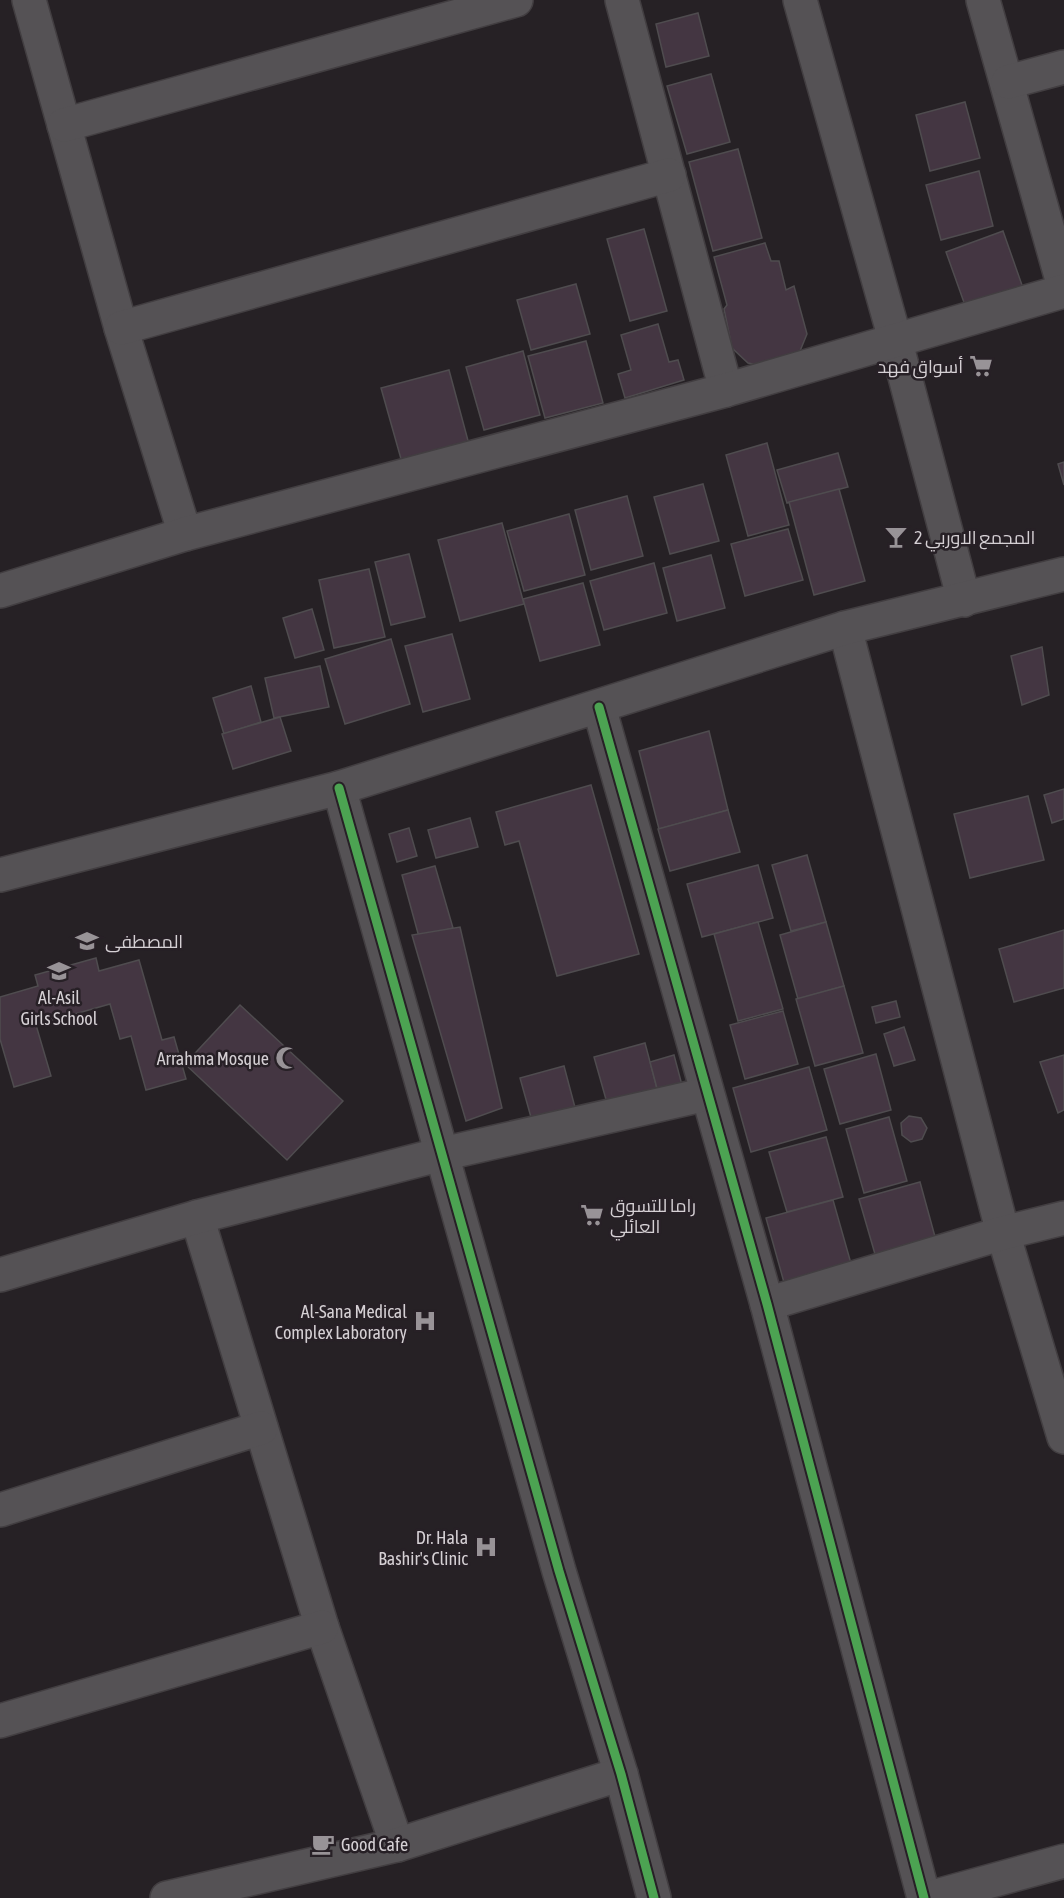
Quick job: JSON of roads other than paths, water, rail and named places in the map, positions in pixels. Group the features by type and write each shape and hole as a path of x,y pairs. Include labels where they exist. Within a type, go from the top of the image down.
{"street":[{"path":"29,0 121,328 185,534"},
{"path":"64,125 516,0"},
{"path":"622,0 726,390"},
{"path":"800,0 895,339 964,600"},
{"path":"982,0 1008,82 1064,286"},
{"path":"1008,82 1064,67"},
{"path":"121,328 669,175"},
{"path":"0,591 185,534 726,390 1064,291"},
{"path":"0,875 339,788 846,628 1064,574"},
{"path":"846,628 1003,1233 1064,1437"},
{"path":"598,707 767,1304 924,1898"},
{"path":"339,788 559,1571 621,1774 654,1898"},
{"path":"0,1275 197,1217 442,1154 707,1094"},
{"path":"197,1217 322,1627 397,1845"},
{"path":"767,1304 1003,1233 1064,1218"},
{"path":"0,1510 261,1428"},
{"path":"0,1721 322,1627"},
{"path":"171,1897 397,1845 621,1774"},
{"path":"929,1898 1064,1862"}],"place":[{"name":"أسواق فهد","path":"981,366"},
{"name":"المجمع الاوربي 2","path":"896,537"},
{"name":"المصطفى","path":"87,941"},
{"name":"Al-Asil Girls School","path":"59,971"},
{"name":"Arrahma Mosque","path":"287,1058"},
{"name":"راما للتسوق العائلي","path":"592,1215"},
{"name":"Al-Sana Medical Complex Laboratory","path":"425,1321"},
{"name":"Dr. Hala Bashir's Clinic","path":"486,1547"},
{"name":"Good Cafe","path":"323,1844"}]}
